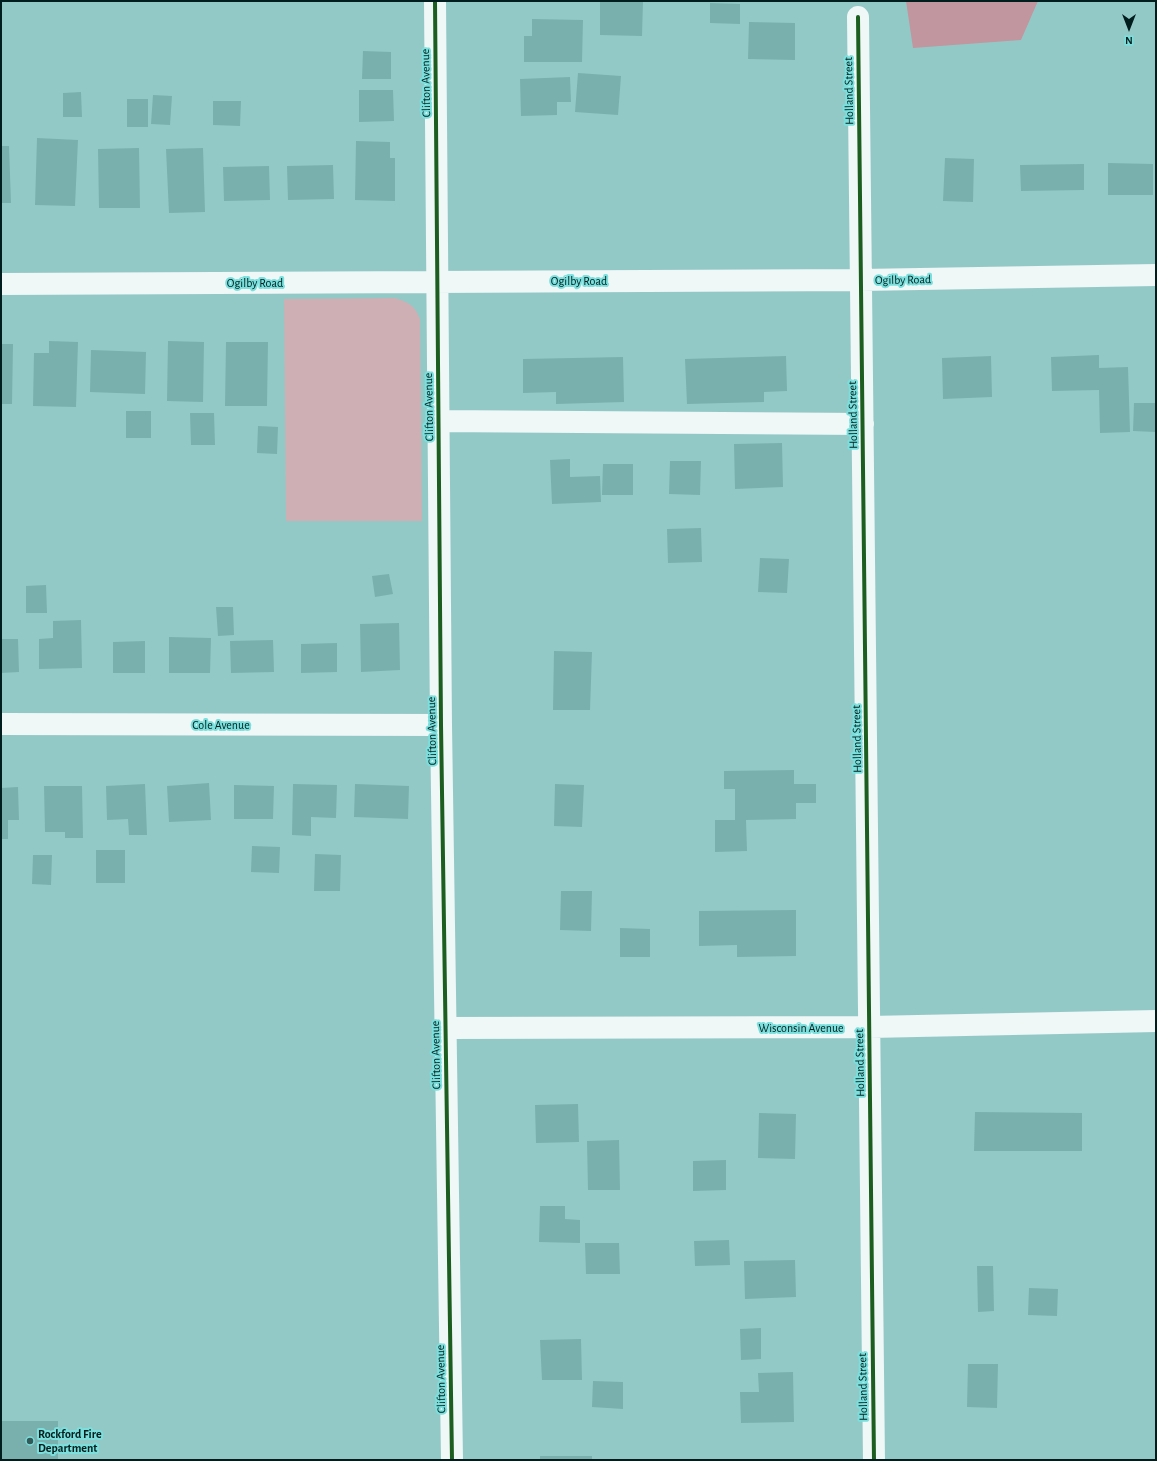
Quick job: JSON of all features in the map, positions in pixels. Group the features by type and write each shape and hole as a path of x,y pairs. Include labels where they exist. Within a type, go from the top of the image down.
{"street":[{"name":"Clifton Avenue","path":"435,1 442,725 452,1460"},
{"name":"Holland Street","path":"858,17 874,1460"},
{"name":"Ogilby Road","path":"1,284 862,280 1156,275"},
{"path":"439,420 863,424"},
{"name":"Cole Avenue","path":"1,724 442,725"},
{"name":"Wisconsin Avenue","path":"446,1028 870,1028 1156,1021"}],"shaded area":[{"path":"906,1 1038,1 1021,40 913,48"},
{"path":"395,298 411,305 420,319 422,521 286,521 284,299"}],"building":[{"path":"600,1 643,1 642,36 600,35"},
{"path":"710,3 740,4 740,24 710,23"},
{"path":"532,19 583,20 582,62 524,62 524,36 532,36"},
{"path":"749,22 795,23 795,60 748,59"},
{"path":"363,51 391,52 391,79 362,79"},
{"path":"578,73 621,76 618,115 575,112"},
{"path":"570,77 571,102 557,102 557,115 521,116 520,79"},
{"path":"359,90 393,90 394,121 359,122"},
{"path":"81,92 82,117 63,117 63,93"},
{"path":"153,95 172,96 170,125 151,124"},
{"path":"127,99 148,99 148,127 127,127"},
{"path":"213,101 241,101 240,126 213,125"},
{"path":"37,138 78,140 75,206 35,205"},
{"path":"356,141 390,142 390,158 395,158 395,201 355,200"},
{"path":"1,146 9,146 11,203 1,203"},
{"path":"139,148 140,208 99,208 98,149"},
{"path":"203,148 205,212 169,213 166,149"},
{"path":"945,158 974,159 973,202 943,201"},
{"path":"1108,163 1153,164 1153,195 1108,195"},
{"path":"1084,164 1084,190 1021,191 1020,165"},
{"path":"333,165 334,199 288,200 287,166"},
{"path":"269,166 270,200 224,201 223,167"},
{"path":"49,341 78,342 76,407 33,406 34,353 49,353"},
{"path":"168,341 204,342 203,402 167,401"},
{"path":"226,342 268,342 267,406 225,406"},
{"path":"1,344 13,344 12,404 1,404"},
{"path":"91,350 146,352 145,394 90,392"},
{"path":"1099,355 1099,368 1128,367 1130,432 1100,433 1099,390 1052,391 1051,357"},
{"path":"786,356 787,391 764,392 764,402 687,404 685,359"},
{"path":"991,356 992,397 943,399 942,358"},
{"path":"623,357 624,402 556,404 556,392 523,393 523,359"},
{"path":"1134,403 1155,403 1155,432 1133,431"},
{"path":"126,411 151,411 151,438 126,438"},
{"path":"190,413 214,413 215,445 191,445"},
{"path":"258,426 278,427 277,454 257,453"},
{"path":"782,443 783,487 735,489 734,444"},
{"path":"570,459 570,477 600,476 601,502 552,504 550,460"},
{"path":"670,461 701,461 700,495 669,494"},
{"path":"603,464 633,464 633,495 602,495"},
{"path":"701,528 702,562 668,563 667,529"},
{"path":"760,558 789,559 787,593 758,592"},
{"path":"389,574 393,594 375,597 372,576"},
{"path":"46,585 47,613 26,613 26,586"},
{"path":"216,607 233,607 234,635 218,636"},
{"path":"81,620 82,668 39,669 39,639 53,638 53,621"},
{"path":"399,623 400,670 361,672 360,624"},
{"path":"169,637 211,638 210,673 169,673"},
{"path":"1,639 18,639 19,672 1,673"},
{"path":"273,640 274,672 231,673 230,641"},
{"path":"145,641 145,673 113,673 113,642"},
{"path":"337,643 337,672 301,673 301,644"},
{"path":"554,651 592,652 590,710 553,710"},
{"path":"794,770 794,784 816,784 816,803 796,803 796,819 746,820 747,851 715,852 715,820 735,820 735,789 724,789 724,771"},
{"path":"209,783 211,820 169,822 167,786"},
{"path":"145,784 147,835 129,835 128,819 107,820 106,786"},
{"path":"293,784 337,785 336,818 311,817 311,836 292,835"},
{"path":"355,784 409,786 408,819 354,817"},
{"path":"555,784 584,785 582,827 554,826"},
{"path":"234,785 274,786 273,819 234,819"},
{"path":"44,786 82,786 83,838 65,838 65,832 45,832"},
{"path":"18,787 19,820 8,820 8,839 1,839 1,788"},
{"path":"252,846 280,847 279,873 251,872"},
{"path":"96,850 125,850 125,883 96,883"},
{"path":"315,854 341,855 340,891 314,891"},
{"path":"33,855 52,855 51,885 32,884"},
{"path":"561,891 592,891 591,931 560,930"},
{"path":"796,910 796,956 737,957 737,945 699,946 699,911"},
{"path":"620,928 650,929 650,957 620,957"},
{"path":"578,1104 579,1142 536,1143 535,1105"},
{"path":"975,1112 1082,1113 1082,1151 974,1151"},
{"path":"759,1113 796,1114 795,1159 758,1158"},
{"path":"619,1140 620,1190 588,1190 587,1141"},
{"path":"726,1160 726,1190 693,1191 693,1161"},
{"path":"540,1206 565,1206 565,1219 580,1220 580,1243 539,1242"},
{"path":"729,1240 730,1265 695,1266 694,1241"},
{"path":"585,1243 619,1243 620,1274 586,1274"},
{"path":"795,1260 796,1297 745,1299 744,1261"},
{"path":"977,1266 993,1266 994,1311 978,1312"},
{"path":"1029,1288 1058,1289 1057,1316 1028,1315"},
{"path":"761,1328 761,1359 741,1360 740,1329"},
{"path":"581,1339 582,1380 542,1380 540,1340"},
{"path":"968,1364 998,1364 997,1408 967,1407"},
{"path":"793,1372 794,1422 741,1423 740,1392 759,1392 758,1373"},
{"path":"593,1381 623,1382 623,1409 592,1407"},
{"name":"Rockford Fire Department","path":"1,1421 58,1421 58,1460 1,1460"},
{"path":"540,1456 592,1456 592,1460 540,1460"}],"cycle path":[{"path":"435,1 441,725 452,1460"},
{"path":"858,17 874,1460"}],"place":[{"name":"Rockford Fire Department","path":"30,1441"}]}
